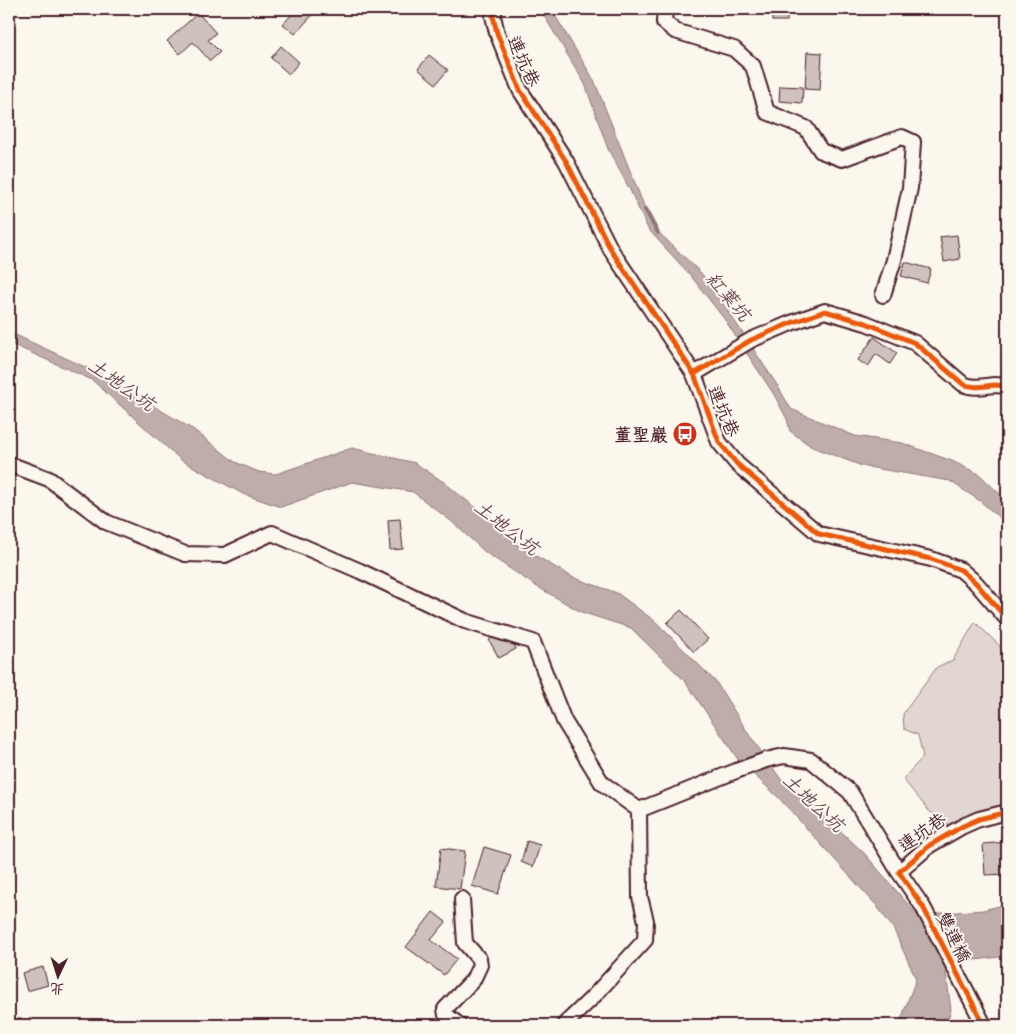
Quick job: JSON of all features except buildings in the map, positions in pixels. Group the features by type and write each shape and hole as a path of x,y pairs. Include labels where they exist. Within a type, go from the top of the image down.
{"street":[{"name":"連坑巷","path":"495,9 493,16 497,33 520,90 566,161 611,250 694,374 719,442 737,464 819,534 931,559 961,570 1007,619"},
{"path":"665,9 664,22 675,31 734,49 753,66 767,112 806,128 822,151 842,159 902,137 913,142 910,188 894,260 883,295"},
{"path":"694,374 751,340 791,323 825,312 866,323 915,343 968,387 1007,386"},
{"path":"9,464 49,479 106,522 185,554 225,555 272,533 360,571 465,621 533,642 564,721 602,783 639,810"},
{"path":"639,810 766,760 784,756 810,760 850,792 899,872"},
{"path":"564,1025 593,997 645,940 646,921 640,896 639,810"},
{"name":"連坑巷","path":"923,907 899,872 930,845 963,826 979,819 1007,812"},
{"path":"459,1025 446,1015 445,1010 473,980 480,965 479,959 465,943 462,899"},
{"name":"雙連橋","path":"923,907 984,1025"}],"shaded area":[{"path":"540,9 551,9 594,80 652,226 701,273 777,385 791,409 855,436 902,443 952,461 979,474 1007,501 1007,524 980,501 950,481 862,466 812,447 790,431 787,419 773,393 725,320 691,276 648,229 608,149 585,84"},
{"path":"9,332 96,372 194,430 235,462 259,472 276,474 352,448 415,463 495,520 514,543 572,577 617,593 656,622 716,682 748,733 785,785 817,809 864,853 917,915 983,910 1007,904 1007,956 945,965 951,1010 946,1025 899,1025 916,979 893,928 876,905 778,797 739,761 685,681 631,628 581,612 536,586 485,552 451,521 413,492 352,482 281,507 243,494 181,460 92,380 9,343"},
{"path":"975,622 1003,649 1007,647 1007,808 976,815 949,825 929,811 903,779 923,757 918,735 904,729 903,714 937,667 953,660"}],"waterway":[{"name":"紅葉坑","path":"645,209 658,233"}],"cycle path":[{"path":"495,9 493,16 497,33 520,90 566,161 611,250 694,374 719,442 737,464 819,534 931,559 961,570 976,583 1007,619"},
{"path":"694,374 751,340 825,311 866,323 915,343 967,386 1007,386"},
{"path":"984,1025 923,907 899,872 930,845 963,826 979,819 1007,812"}],"place":[{"name":"董聖巖","path":"685,434"}],"water label":[{"name":"土地公坑","path":"122,384"},
{"name":"土地公坑","path":"507,527"},
{"name":"土地公坑","path":"814,802"}]}
